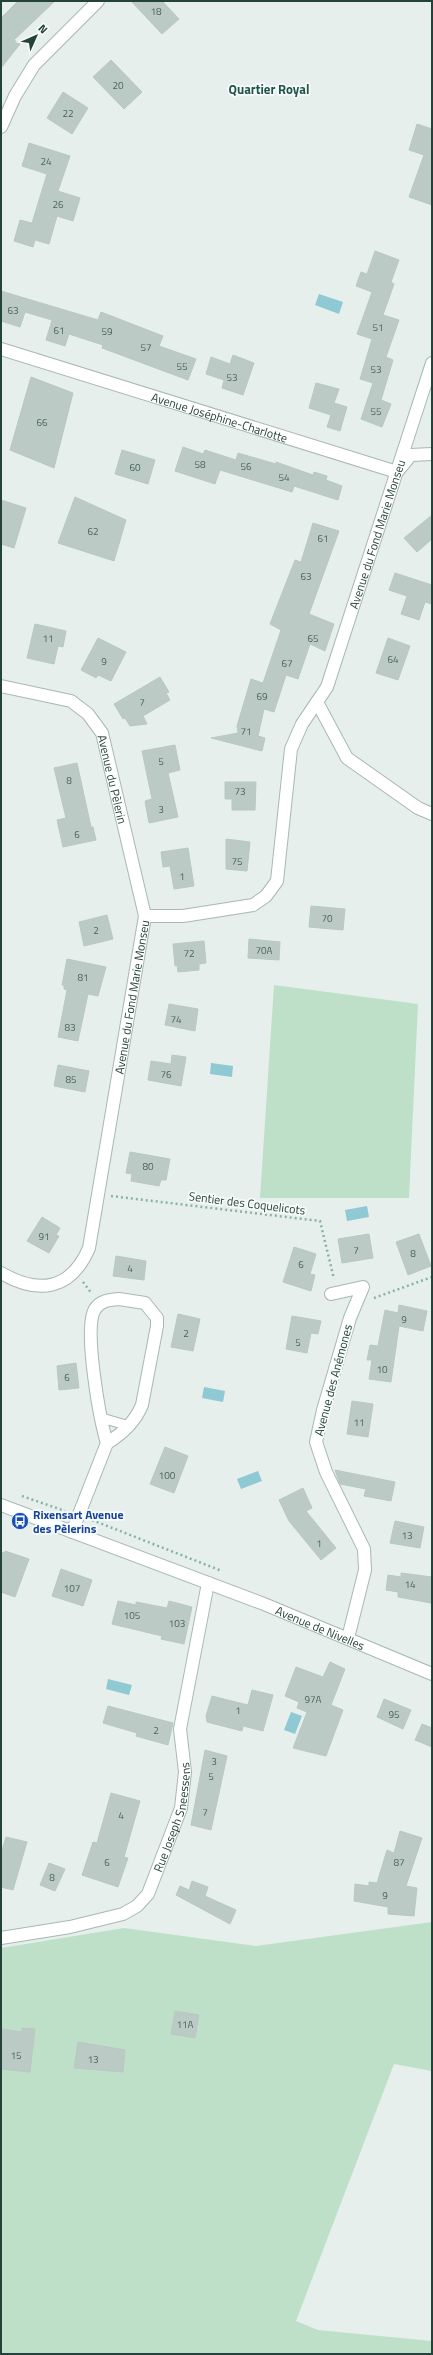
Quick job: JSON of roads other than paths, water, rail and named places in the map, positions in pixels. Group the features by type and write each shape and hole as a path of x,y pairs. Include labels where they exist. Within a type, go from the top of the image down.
{"street":[{"path":"1,127 15,96 34,65 98,1"},
{"name":"Avenue Joséphine-Charlotte","path":"1,349 397,472"},
{"name":"Avenue du Fond Marie Monseu","path":"1,1273 26,1286 42,1286 58,1283 75,1271 82,1263 89,1248 96,1194 145,916 183,916 253,905 266,896 277,881 291,749 302,724 327,687 432,363"},
{"path":"397,472 411,455 432,454"},
{"name":"Avenue du Pèlerin","path":"1,686 71,701 88,714 102,733 145,916"},
{"path":"317,702 346,758 418,808 432,814"},
{"name":"Avenue des Anémones","path":"331,1294 363,1287 355,1307 323,1410 316,1442 326,1472 364,1549 364,1570 348,1638"},
{"path":"72,1532 107,1443 137,1418 142,1405 157,1318 145,1303 119,1299 107,1300 99,1304 91,1319 90,1336 107,1443"},
{"name":"Avenue de Nivelles","path":"1,1506 208,1583 348,1638 432,1674"},
{"name":"Rue Joseph Sneessens","path":"1,1938 70,1927 123,1914 137,1906 148,1894 181,1808 185,1772 180,1729 208,1583"}],"lane":[{"path":"102,1418 129,1426"}],"water":[{"path":"319,294 343,302 339,314 315,305"},
{"path":"211,1063 233,1066 232,1077 210,1074"},
{"path":"367,1206 369,1217 347,1221 345,1210"},
{"path":"204,1387 225,1391 223,1402 202,1398"},
{"path":"258,1471 262,1481 241,1489 237,1479"},
{"path":"108,1679 132,1685 129,1695 106,1689"},
{"path":"291,1712 302,1716 295,1734 284,1730"}],"place":[{"name":"Rixensart Avenue des Pèlerins","path":"20,1521"}],"district":[{"name":"Quartier Royal","path":"269,89"}]}
